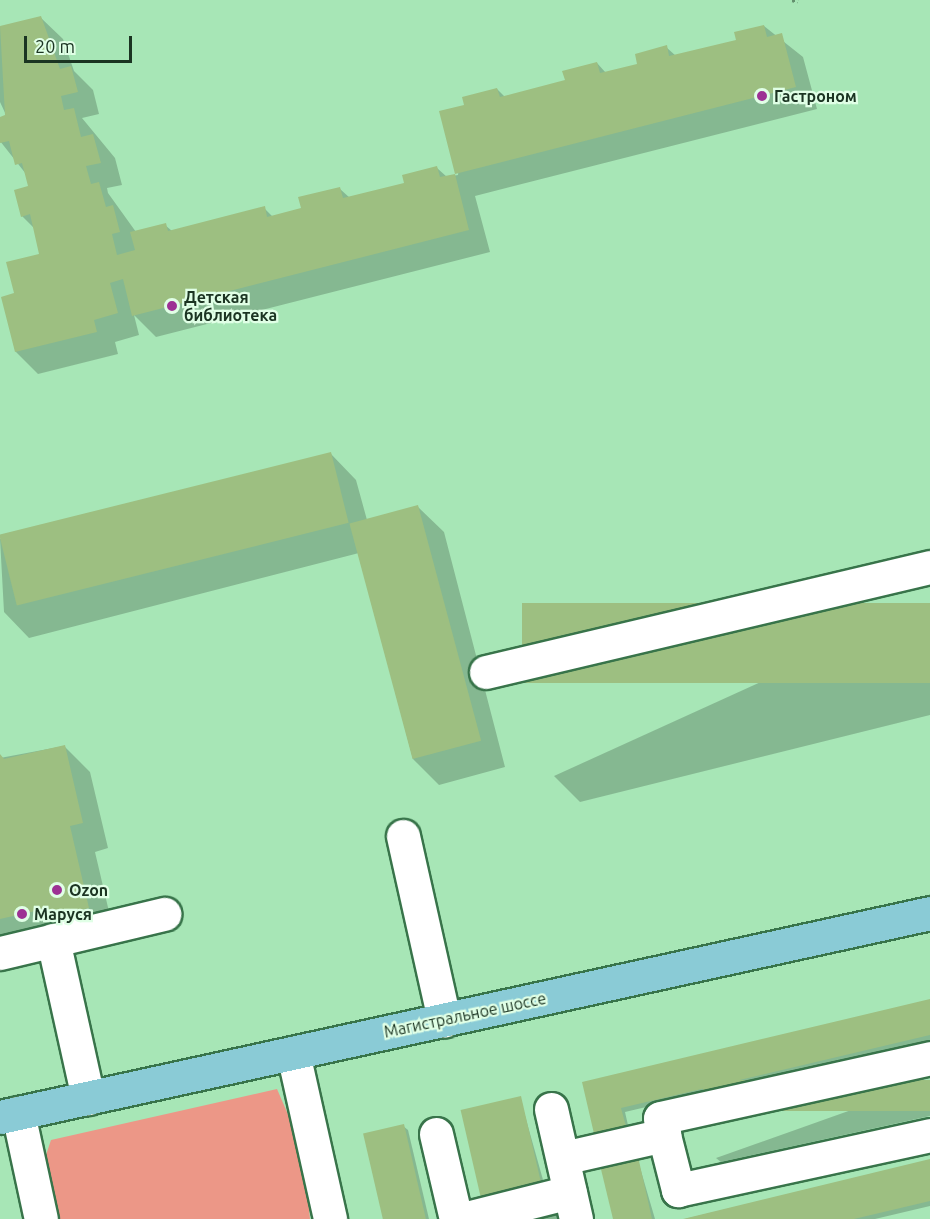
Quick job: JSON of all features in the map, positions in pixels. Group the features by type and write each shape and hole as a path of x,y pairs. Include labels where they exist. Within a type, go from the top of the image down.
{"main road":[{"name":"Магистральное шоссе","path":"9,1115 930,914"}],"lane":[{"path":"486,672 930,567"},
{"path":"403,836 444,1020"},
{"path":"0,953 164,914"},
{"path":"53,940 88,1098"},
{"path":"293,1053 330,1219"},
{"path":"930,1058 660,1118 678,1190 930,1135"},
{"path":"463,1219 573,1206 552,1109"},
{"path":"9,1115 41,1219"},
{"path":"435,1134 456,1219"},
{"path":"562,1158 664,1135"}],"path":[{"path":"792,0 798,2"}],"shaded area":[{"path":"277,1089 303,1149 310,1219 53,1219 45,1158 51,1140"}],"building":[{"path":"41,16 60,69 71,66 78,92 61,96 64,110 74,108 81,137 93,134 101,163 86,166 91,184 99,182 106,207 113,205 120,232 112,234 117,255 135,250 130,232 166,223 168,231 265,206 267,217 301,208 298,197 340,187 343,198 404,183 402,175 437,166 440,177 455,174 469,230 132,316 123,279 110,283 118,313 94,320 97,332 15,352 1,297 14,293 6,262 39,254 30,214 21,217 14,190 28,186 22,163 15,165 9,141 0,143 0,117 5,115 0,26"},
{"path":"764,25 767,37 782,33 796,87 455,174 439,111 464,105 462,97 497,88 500,97 565,80 562,71 597,62 600,73 637,64 635,54 667,45 669,56 736,40 734,32"},
{"path":"331,452 349,523 17,606 0,535"},
{"path":"418,505 481,741 413,759 349,523"},
{"path":"522,603 930,603 930,683 522,683"},
{"path":"65,745 83,823 70,826 89,908 42,919 40,910 0,919 0,754 4,759"},
{"path":"930,999 930,1035 621,1108 627,1130 595,1138 582,1082"},
{"path":"703,1080 930,1080 930,1111 703,1111"},
{"path":"521,1096 541,1183 481,1197 461,1110"},
{"path":"404,1124 426,1219 383,1219 363,1133"},
{"path":"637,1152 652,1219 613,1219 599,1161"},
{"path":"930,1159 930,1201 854,1219 683,1219"}],"place":[{"name":"Гастроном","path":"762,96"},
{"name":"Детская библиотека","path":"172,306"},
{"name":"Ozon","path":"57,890"},
{"name":"Маруся","path":"22,914"}]}
